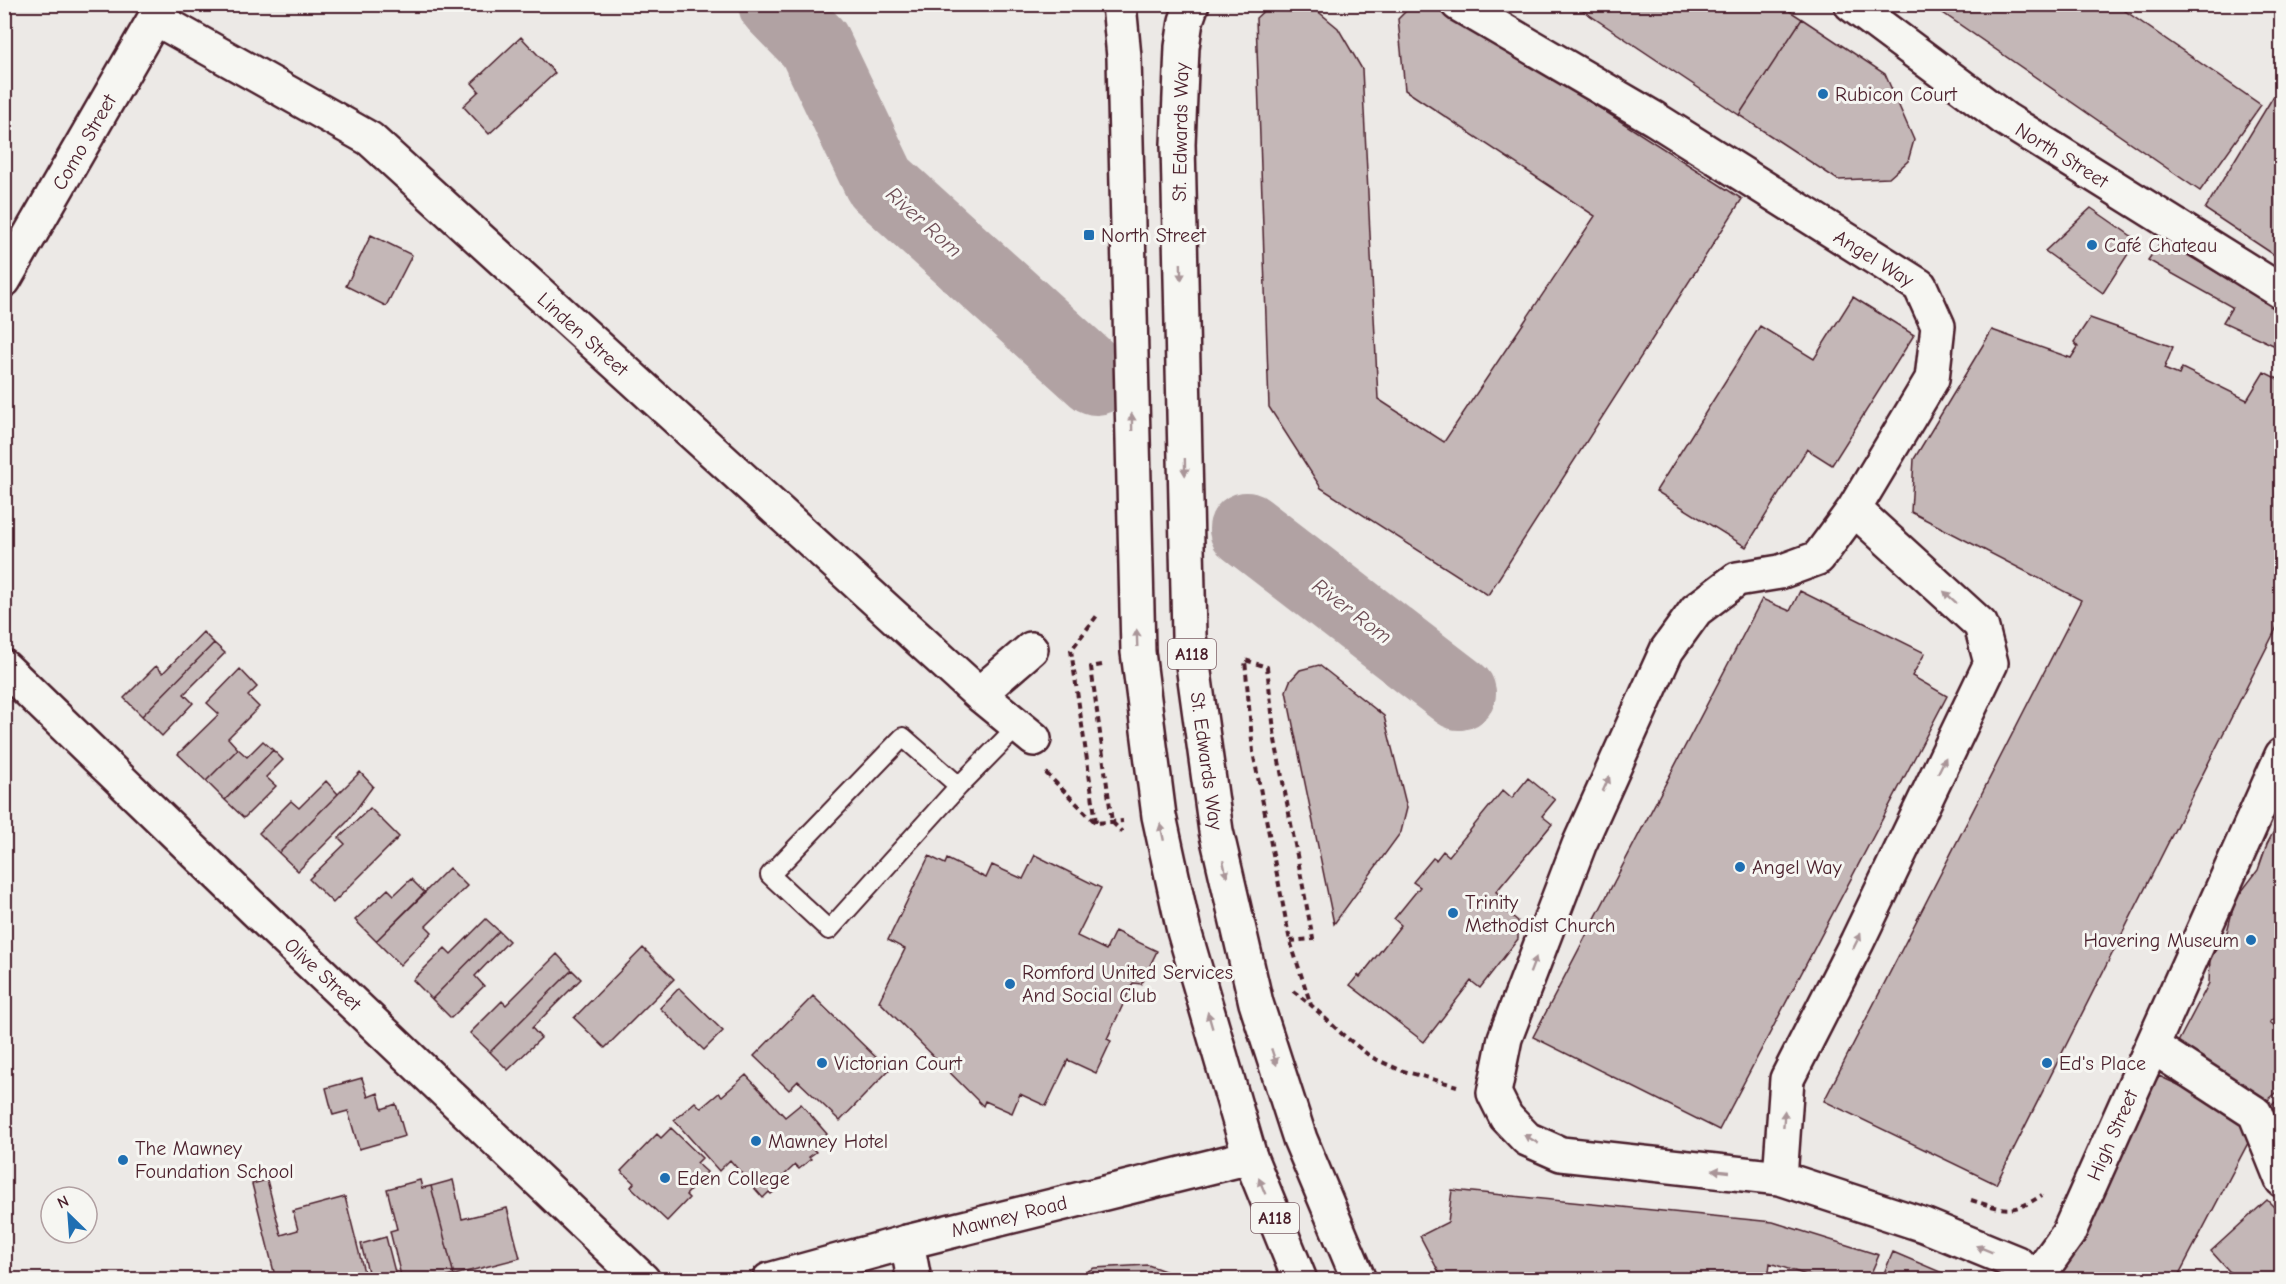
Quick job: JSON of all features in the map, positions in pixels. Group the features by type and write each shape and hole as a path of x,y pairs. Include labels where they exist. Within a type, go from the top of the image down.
{"street":[{"name":"A118","path":"1119,4 1124,57 1137,652 1159,816 1184,931 1251,1157 1300,1280"},
{"name":"St. Edwards Way","path":"1192,4 1186,21 1182,47 1178,144 1189,636 1216,831 1256,1003 1300,1138 1359,1280"},
{"name":"Angel Way","path":"1458,4 1655,119 1920,286 1938,326 1932,379 1854,509 1818,558 1780,572 1737,579 1696,610 1667,650 1579,845 1505,1038 1494,1093"},
{"name":"North Street","path":"1851,4 2005,119 2282,292"},
{"name":"Como Street","path":"4,280 159,11"},
{"name":"Linden Street","path":"159,11 370,139 979,694 1026,732"},
{"path":"1780,1178 1787,1079 1862,931 1991,663 1981,625 1854,509"},
{"path":"979,694 1031,649"},
{"name":"Olive Street","path":"4,668 643,1280"},
{"name":"High Street","path":"2034,1280 2068,1234 2282,754"},
{"path":"2152,1046 2255,1113 2281,1180"},
{"path":"1494,1093 1506,1117 1527,1139 1561,1154 1780,1178 1924,1224 2017,1263 2034,1280"},
{"name":"Mawney Road","path":"769,1280 907,1242 1251,1157"},
{"path":"907,1242 914,1280"}],"lane":[{"path":"959,786 903,737 770,875 830,930 959,786 1026,732"}],"path":[{"path":"1096,823 1071,650 1105,604"},
{"path":"1290,941 1313,939 1275,740 1266,667 1245,660 1248,729 1290,941 1311,1005 1371,1057 1410,1073 1463,1088 1494,1093"},
{"path":"1026,732 1037,764 1096,823 1112,822 1091,667 1112,663"},
{"path":"1968,1199 2010,1210 2027,1205 2043,1194 2048,1187"}],"building":[{"path":"1271,4 1309,4 1338,28 1362,69 1378,399 1444,442 1595,216 1405,90 1398,19 1413,4 1429,4 1445,9 1742,199 1488,595 1321,488 1269,407 1256,18"},
{"path":"1573,4 1779,4 1802,19 1739,115"},
{"path":"1930,4 2115,4 2261,105 2200,191"},
{"name":"Rubicon Court","path":"1802,19 1885,74 1914,140 1908,161 1889,178 1838,180 1739,115"},
{"path":"521,37 555,73 489,134 463,106 479,91 472,83"},
{"path":"2273,97 2282,102 2282,260 2205,209"},
{"name":"Café Chateau","path":"2091,208 2137,240 2103,293 2045,251"},
{"path":"371,235 412,255 386,306 346,286"},
{"path":"2162,240 2282,311 2282,349 2223,322 2232,307 2148,260"},
{"path":"1853,297 1914,335 1832,465 1807,449 1746,547 1656,491 1760,326 1814,359"},
{"path":"2090,318 2173,347 2164,369 2179,375 2182,368 2247,400 2264,372 2282,381 2282,617 1996,1184 1824,1101 2081,600 1911,512 1914,459 1992,330 2071,358 2078,347 2074,342"},
{"name":"Angel Way","path":"1800,591 1925,653 1912,676 1947,696 1719,1130 1533,1037 1762,599 1790,611"},
{"path":"203,632 214,643 142,716 124,698 156,666 163,673"},
{"path":"214,643 225,653 184,694 193,703 162,736 142,716"},
{"path":"1319,665 1384,716 1407,808 1401,832 1334,924 1286,691 1290,681 1300,670"},
{"path":"240,669 257,687 248,696 259,707 228,738 238,749 206,781 178,754 219,714 207,703"},
{"path":"263,741 273,750 225,800 206,781 238,749 247,757"},
{"path":"273,750 283,760 266,777 276,786 244,818 225,800"},
{"path":"360,772 373,786 347,822 298,871 279,853"},
{"name":"Trinity Methodist Church","path":"1528,778 1555,800 1542,816 1552,824 1496,892 1505,899 1500,906 1518,921 1518,939 1480,988 1471,981 1424,1042 1350,985 1358,975 1360,977 1401,925 1394,919 1420,887 1413,882 1433,858 1436,860 1443,851 1449,856 1503,790 1512,798"},
{"path":"326,781 338,794 279,853 259,833 291,801 299,808"},
{"path":"370,808 399,837 333,903 309,879 345,844 339,838"},
{"path":"2282,816 2282,1013 2270,1022 2282,1032 2282,1088 2255,1111 2177,1044 2209,983 2210,959 2227,932 2235,900 2258,870 2267,844"},
{"name":"Romford United Services And Social Club","path":"1035,855 1101,888 1077,936 1106,950 1115,931 1157,951 1141,984 1133,983 1107,1039 1111,1041 1096,1073 1068,1060 1046,1106 1020,1094 1012,1113 985,1101 983,1106 879,1001 905,949 888,940 929,856 945,864 947,859 986,878 992,865 1023,879"},
{"path":"449,868 467,886 426,926 432,932 400,965 376,941"},
{"path":"411,879 425,893 376,941 355,920 388,889 394,895"},
{"path":"486,919 499,931 432,999 413,980 445,948 451,954"},
{"path":"499,931 509,941 475,976 484,986 451,1018 432,999"},
{"path":"643,948 674,979 605,1048 574,1018"},
{"path":"557,954 572,970 490,1052 470,1033 502,1001 506,1005"},
{"path":"572,970 581,979 532,1028 541,1038 508,1070 490,1052"},
{"path":"679,988 723,1031 704,1050 660,1008"},
{"name":"Victorian Court","path":"813,996 889,1070 840,1121 798,1081 789,1090 754,1056"},
{"name":"Mawney Hotel","path":"746,1075 785,1117 801,1104 827,1134 812,1148 816,1152 809,1157 811,1159 799,1169 795,1165 778,1181 782,1185 763,1198 730,1160 719,1171 674,1120 695,1102 701,1108 719,1093 722,1096"},
{"path":"2159,1076 2259,1122 2176,1280 2053,1280 2125,1122"},
{"path":"362,1078 368,1097 378,1093 382,1109 396,1104 405,1136 359,1149 348,1111 333,1115 326,1088"},
{"path":"2282,1096 2282,1135 2261,1115"},
{"name":"Eden College","path":"671,1128 702,1158 697,1163 707,1172 686,1195 689,1198 667,1221 631,1187 634,1183 621,1171 657,1134 661,1138"},
{"path":"267,1180 281,1235 298,1230 293,1211 345,1197 366,1280 276,1280 252,1184"},
{"path":"420,1180 422,1188 431,1186 454,1275 435,1280 402,1280 390,1231 397,1229 387,1189"},
{"path":"453,1180 462,1219 507,1208 520,1258 454,1275 431,1186"},
{"path":"1452,1190 1773,1222 1879,1255 1868,1280 1821,1280 1770,1263 1768,1280 1622,1280 1559,1274 1559,1280 1443,1280 1420,1236 1448,1222"},
{"path":"2267,1200 2282,1215 2282,1280 2237,1280 2211,1251"},
{"path":"386,1237 397,1280 370,1280 361,1244"},
{"path":"1893,1252 1959,1280 1881,1280"},
{"path":"1148,1265 1190,1280 1069,1280 1094,1268"}],"waterway":[{"name":"River Rom","path":"775,4 814,44 880,182 1096,378"},
{"name":"River Rom","path":"1246,529 1459,693"}],"place":[{"name":"Rubicon Court","path":"1823,94"},
{"name":"North Street","path":"1089,235"},
{"name":"Café Chateau","path":"2092,245"},
{"name":"Angel Way","path":"1740,867"},
{"name":"Trinity Methodist Church","path":"1453,913"},
{"name":"Havering Museum","path":"2251,940"},
{"name":"Romford United Services And Social Club","path":"1010,984"},
{"name":"Victorian Court","path":"822,1063"},
{"name":"Ed's Place","path":"2047,1063"},
{"name":"Mawney Hotel","path":"756,1141"},
{"name":"The Mawney Foundation School","path":"123,1160"},
{"name":"Eden College","path":"665,1178"}]}
